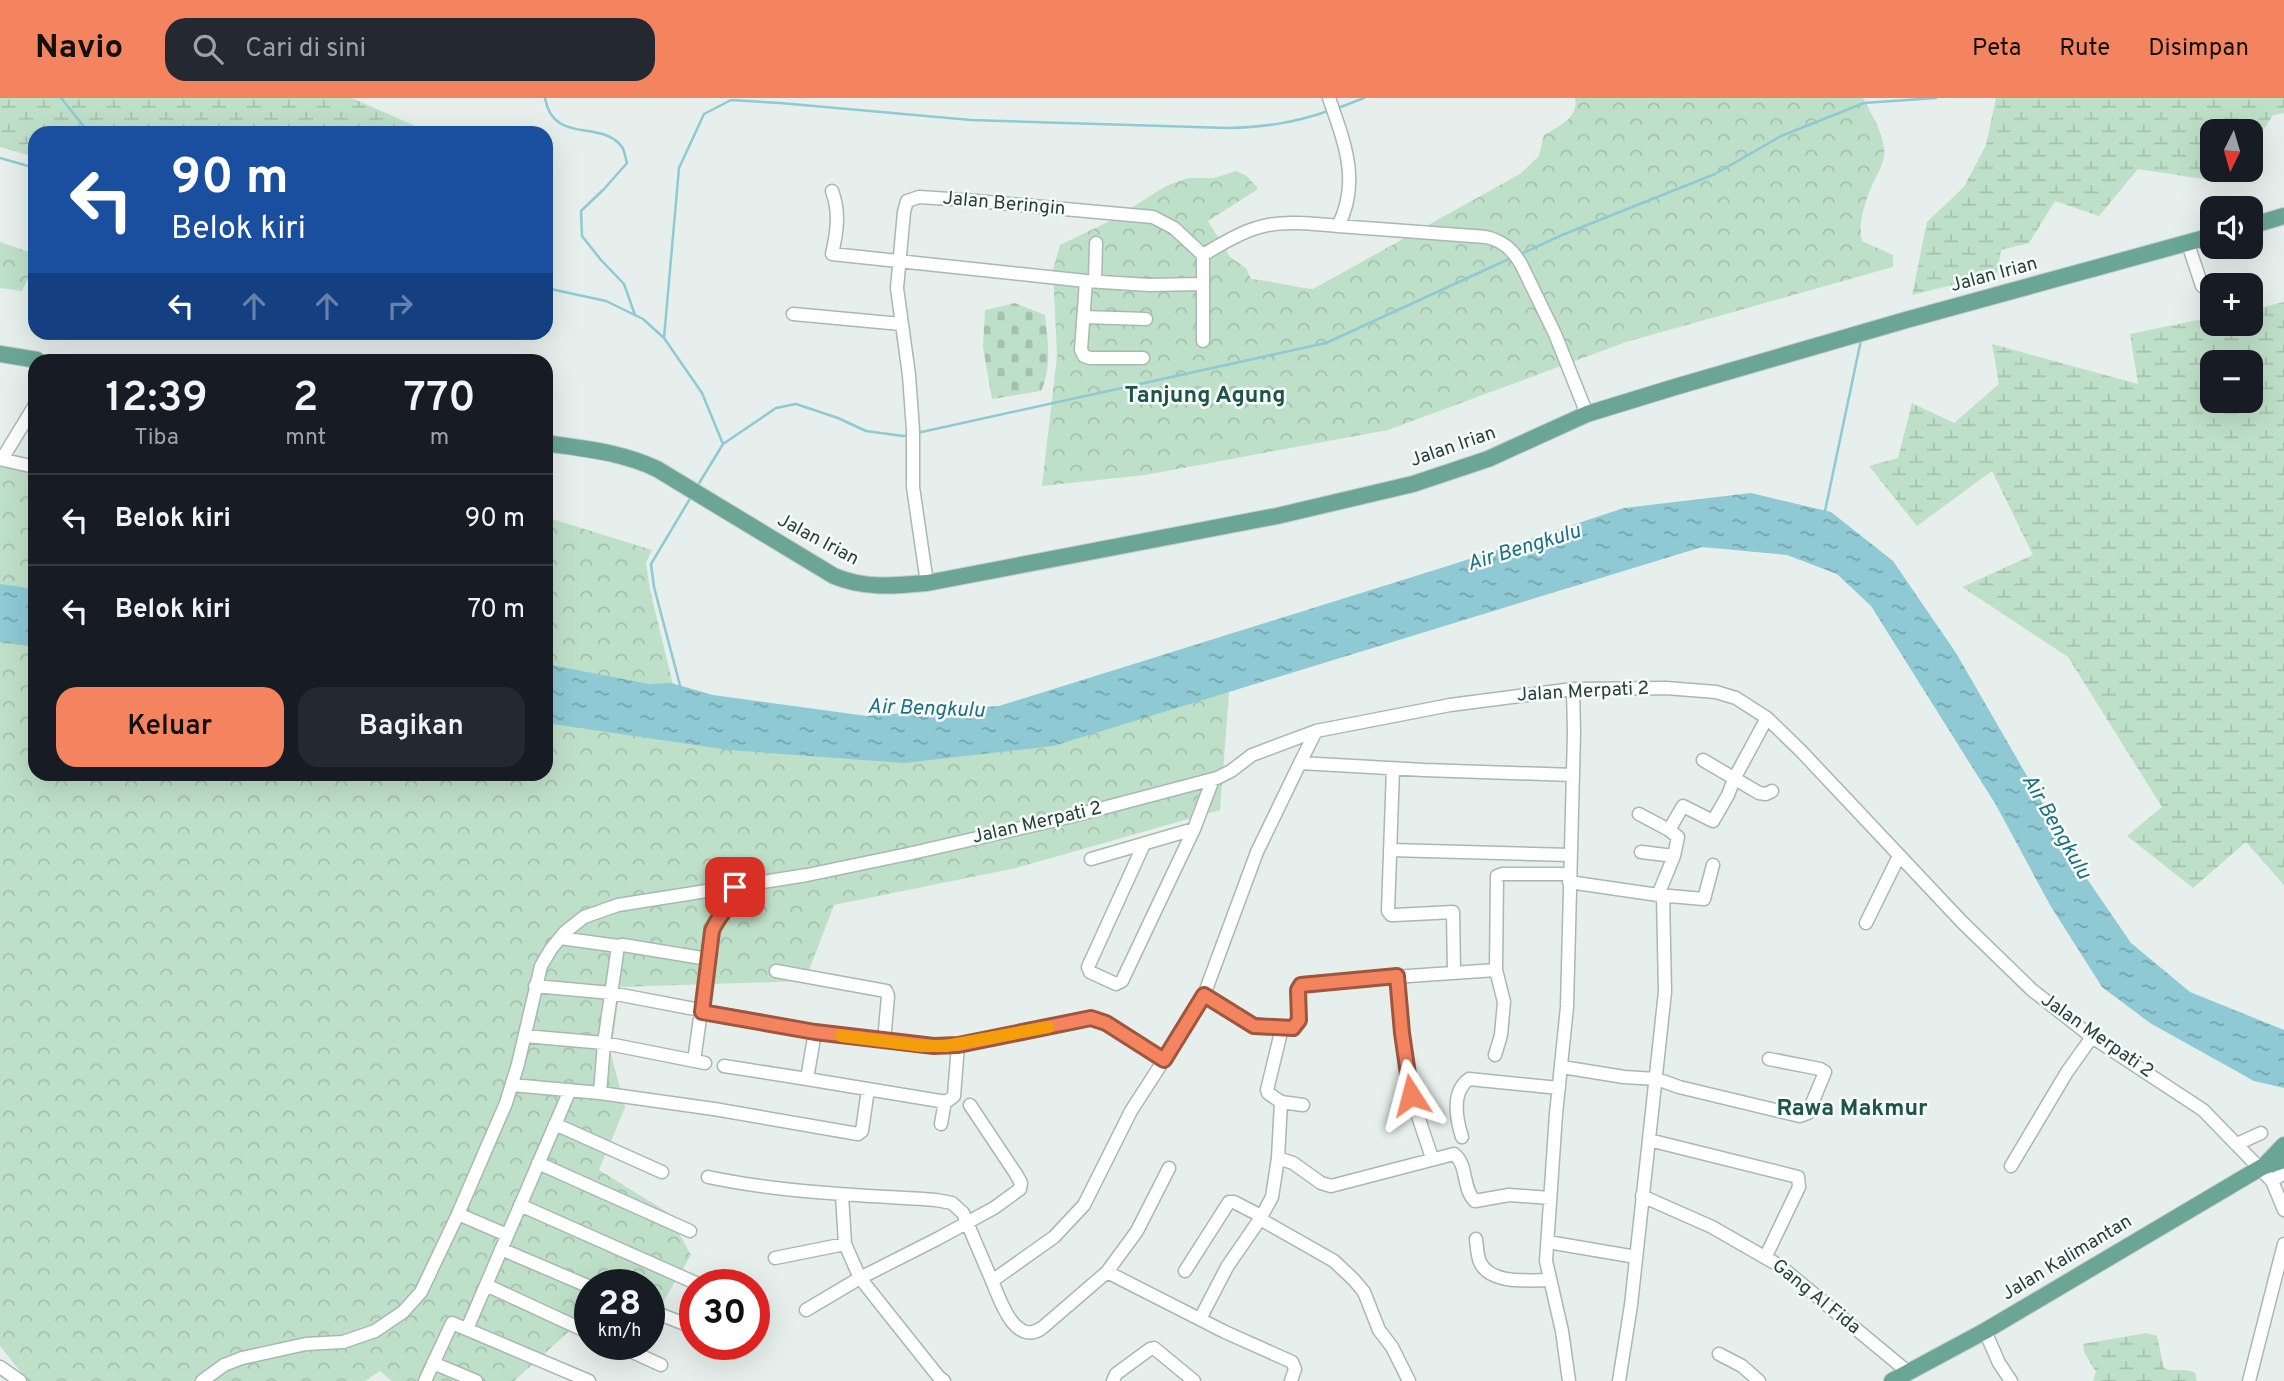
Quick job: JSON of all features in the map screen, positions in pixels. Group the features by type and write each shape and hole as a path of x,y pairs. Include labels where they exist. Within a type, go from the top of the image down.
{"main road":[{"path":"2263,222 2284,216"},
{"name":"Jalan Irian","path":"553,444 622,455 657,469 847,582 874,586 927,583 1264,519 1379,493 1488,459 1587,414 1787,354 2200,240"},
{"path":"0,354 28,359"},
{"path":"2261,1168 2284,1145"},
{"path":"2261,1168 2284,1160"},
{"name":"Jalan Kalimantan","path":"1892,1381 1985,1331 2261,1168"}],"street":[{"path":"1330,101 1349,173 1350,190 1346,210 1338,226"},
{"path":"832,191 837,206 832,254 1091,281 1149,285 1203,284"},
{"name":"Jalan Beringin","path":"927,583 913,487 909,376 897,288 906,203 919,197 1153,217 1174,228 1203,255"},
{"path":"1203,341 1203,255 1234,236 1259,225 1290,222 1486,237 1503,243 1518,259 1555,334 1587,414"},
{"path":"1096,243 1081,350 1084,356 1090,358 1143,358"},
{"path":"2188,244 2200,280"},
{"path":"793,314 901,324"},
{"path":"1084,317 1146,319"},
{"path":"28,416 1,459 28,465"},
{"name":"Jalan Merpati 2","path":"560,938 573,925 598,911 618,905 807,875 921,851 1069,817 1213,779 1231,771 1259,751 1315,731 1450,705 1573,689 1667,688 1716,692 1744,702 1767,718 2007,967 2057,1012 2203,1110 2272,1181"},
{"path":"1569,1381 1562,1332 1546,1261 1568,988 1573,689"},
{"path":"1669,830 1683,806 1713,821 1767,718"},
{"path":"992,1281 1054,1237 1076,1216 1089,1196 1131,1111 1204,995 1257,852 1315,731"},
{"path":"1703,760 1763,794 1772,791"},
{"path":"1300,763 1573,775"},
{"path":"1393,769 1389,913 1453,912 1454,972"},
{"path":"1144,844 1088,965 1090,972 1116,984 1122,981 1194,829 1213,779"},
{"path":"1619,1381 1628,1331 1665,992 1660,895 1678,837 1639,814"},
{"path":"1091,859 1194,829"},
{"path":"1390,850 1570,855"},
{"path":"1640,852 1674,856"},
{"path":"1866,923 1899,856"},
{"path":"1495,1055 1501,1035 1504,1002 1496,970 1497,876 1502,874 1569,878 1660,895 1704,899 1713,865"},
{"path":"525,1036 604,1044 700,1062 702,1012 712,931 716,920 729,907 735,887"},
{"path":"202,1381 224,1364 242,1358 290,1346 343,1342 374,1331 403,1312 421,1292 496,1128 512,1085 535,986 546,957 560,938 708,959"},
{"path":"600,1093 618,946"},
{"path":"1204,995 1254,1026 1295,1027 1299,1023 1298,990 1301,985 1496,970"},
{"path":"776,971 886,991 888,996 884,1041"},
{"path":"1397,976 1411,1095 1432,1158"},
{"path":"535,986 611,993 815,1032 922,1046 958,1045 1091,1018 1106,1023 1164,1060"},
{"path":"1282,1028 1267,1090 1281,1102 1303,1105"},
{"path":"807,1079 815,1032"},
{"path":"2011,1166 2063,1079 2092,1037"},
{"path":"724,1066 949,1101 954,1096 958,1045"},
{"path":"1562,1067 1657,1079 1679,1087 1800,1116 1808,1114 1825,1072 1769,1059"},
{"path":"1462,1137 1456,1106 1462,1086 1469,1079 1559,1088"},
{"path":"512,1085 600,1093 858,1134 862,1129 868,1089"},
{"path":"467,1329 570,1090"},
{"path":"942,1124 945,1101"},
{"path":"1200,1319 1227,1267 1261,1218 1272,1196 1278,1158 1281,1102"},
{"path":"806,1310 860,1278 967,1223 1020,1189 1016,1174 970,1105"},
{"path":"555,1124 662,1172"},
{"path":"2237,1144 2261,1133"},
{"path":"1649,1140 1798,1177 1799,1187 1766,1256"},
{"path":"1278,1158 1293,1163 1321,1183 1331,1186 1452,1154 1457,1155 1471,1198 1475,1200 1509,1195 1550,1198"},
{"path":"538,1163 690,1231"},
{"path":"708,1177 768,1188 946,1201 958,1207 967,1223 1008,1315 1023,1332 1030,1333 1042,1328 1107,1272 1137,1231 1168,1168"},
{"path":"2284,1173 2272,1181 2284,1210"},
{"path":"842,1195 845,1244 860,1278 939,1379"},
{"name":"Gang Al Fida","path":"1642,1196 1712,1227 1766,1256 1788,1271 1908,1372"},
{"path":"1185,1271 1229,1202 1234,1202 1334,1261 1354,1280 1364,1292 1379,1330 1392,1347 1409,1381"},
{"path":"520,1205 679,1276"},
{"path":"458,1214 507,1235"},
{"path":"1476,1240 1479,1262 1486,1270 1509,1279 1549,1280"},
{"path":"1548,1242 1636,1257"},
{"path":"775,1258 845,1244"},
{"path":"501,1249 574,1280"},
{"path":"2249,1381 2283,1249"},
{"path":"1107,1272 1292,1362 1296,1369 1291,1381"},
{"path":"485,1285 574,1326"},
{"path":"425,1381 452,1323 589,1381"},
{"path":"1985,1331 1999,1363 2011,1381"},
{"path":"1112,1381 1116,1374 1154,1348 1194,1381"},
{"path":"1719,1354 1742,1366 1759,1381"},
{"path":"650,1360 661,1365"},
{"path":"433,1363 476,1381"},
{"path":"0,1367 20,1381"}],"green space":[{"path":"0,98 352,98 415,126 28,126 28,155 0,147"},
{"path":"1575,98 1863,98 1879,128 1884,153 1864,208 1861,221 1862,241 1893,255 1893,267 1626,342 1388,430 1145,475 1042,486 1057,356 1053,270 1060,245 1112,220 1166,186 1188,178 1214,178 1236,171 1247,176 1258,189 1208,221 1230,257 1246,268 1251,279 1313,289 1520,174 1539,156 1544,135 1571,116"},
{"path":"1996,98 2284,98 2284,113 2273,115 2263,131 2263,119 2200,119 2200,179 2138,169 2099,216 2055,201 2029,243 2001,250 1997,274 1912,295 1927,222 1964,187 1986,145"},
{"path":"0,242 28,252 28,279 22,291 0,288"},
{"path":"2284,302 2284,885 2246,842 2193,888 2127,836 2162,807 2068,657 1962,587 2033,555 1992,471 1917,526 1869,466 1898,458 1912,403 1954,423 1999,384 1992,344 2138,384 2130,334 2200,319 2200,336 2263,336 2263,307"},
{"path":"1015,303 1045,315 1047,372 1041,391 992,399 983,347 985,310"},
{"path":"0,461 28,468 28,781 553,781 553,519 652,550 646,563 650,590 677,701 717,740 1230,681 1220,810 1016,868 834,905 805,981 620,987 611,1054 625,1107 599,1170 667,1212 691,1255 683,1269 679,1269 679,1275 665,1299 665,1269 574,1269 574,1327 514,1381 392,1381 380,1371 365,1381 28,1381 0,1346"},
{"path":"2146,1333 2157,1336 2164,1368 2191,1371 2195,1373 2197,1381 2093,1381 2096,1372 2084,1352 2083,1344"}],"water":[{"name":"Air Bengkulu","path":"1751,493 1831,512 1893,561 1956,653 2083,873 2131,943 2190,992 2284,1030 2284,1088 2254,1081 2150,1023 2102,987 2050,905 1996,805 1871,606 1837,574 1787,555 1702,547 1053,746 904,763 729,750 553,724 553,665 649,684 671,683 713,695 867,716 999,706 1624,508"},
{"path":"0,584 28,588 28,646 0,642"}],"waterway":[{"path":"61,98 83,126"},
{"path":"545,98 550,112 558,122 568,127 603,134 624,150 627,163 581,211 582,236 624,284 635,315"},
{"path":"1338,108 1364,98"},
{"path":"1521,254 1715,174 1781,136 1864,103 1936,98"},
{"path":"723,444 702,393 664,338 679,168 704,114 731,100 971,120 1228,128 1279,124 1328,111"},
{"path":"0,158 28,166"},
{"path":"917,433 1326,343 1511,258"},
{"path":"553,290 606,301 643,319 664,338"},
{"path":"1825,511 1861,340"},
{"path":"698,485 723,444 776,408 796,404 866,431 910,435"},
{"path":"681,689 654,587 651,564 691,497"}],"slow traffic":[{"path":"841,1036 922,1046 946,1046 1048,1027"}],"district":[{"name":"Tanjung Agung","path":"1205,396"},
{"name":"Rawa Makmur","path":"1852,1109"}],"route":[{"path":"735,887 729,907 716,920 712,931 702,1012 815,1032 922,1046 958,1045 1091,1018 1106,1023 1164,1060 1204,995 1254,1026 1293,1028 1299,1020 1298,990 1301,985 1397,976 1411,1095"}]}
